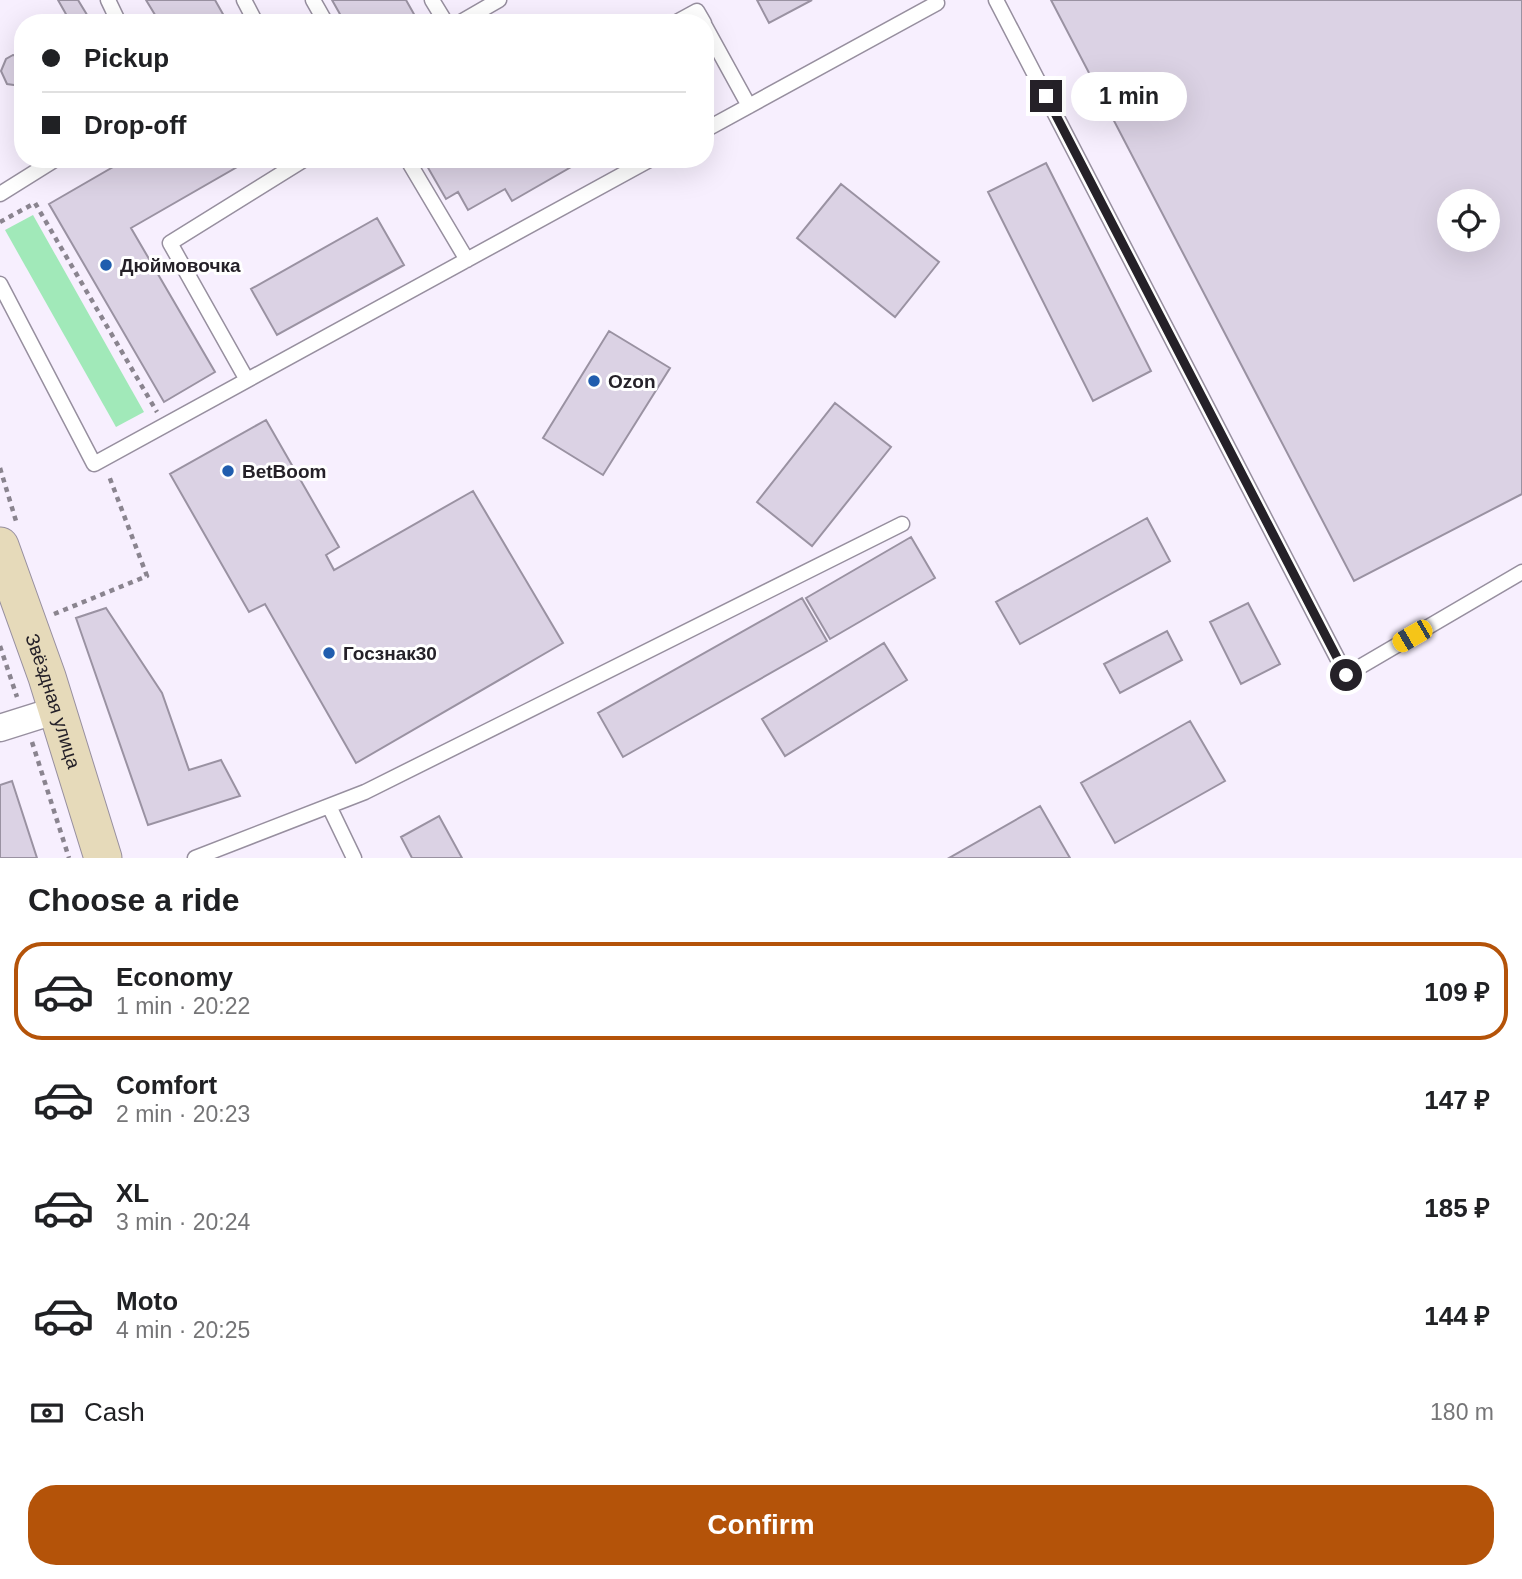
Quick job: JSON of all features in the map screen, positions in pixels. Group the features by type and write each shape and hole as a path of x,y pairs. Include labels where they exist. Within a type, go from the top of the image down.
{"main road":[{"name":"Звёздная улица","path":"0,546 27,719 103,858"}],"lane":[{"path":"475,14 499,0"},
{"path":"714,125 937,3 935,0"},
{"path":"996,0 1346,675 1522,572"},
{"path":"714,42 749,106"},
{"path":"0,194 42,168"},
{"path":"247,380 170,243 291,168"},
{"path":"412,168 467,260"},
{"path":"0,284 94,464 635,168"},
{"path":"195,858 365,792 902,524"},
{"path":"329,806 354,858"}],"path":[{"path":"0,222 35,202 158,413 147,419"},
{"path":"46,617 147,576 102,459"},
{"path":"0,646 27,719 69,858"}],"green space":[{"path":"33,215 144,412 116,427 5,230"}],"building":[{"path":"58,0 78,0 87,14 66,14"},
{"path":"146,0 215,0 223,14 155,14"},
{"path":"332,0 406,0 414,14 340,14"},
{"path":"757,0 812,0 769,23"},
{"path":"1051,0 1522,0 1522,494 1354,581"},
{"path":"14,55 14,85 7,84 1,71 6,59"},
{"path":"1046,163 1151,371 1093,401 988,192"},
{"path":"111,168 235,168 131,228 215,372 164,402 49,204"},
{"path":"428,168 569,168 512,201 505,189 468,210 458,192 446,199"},
{"path":"841,184 939,262 895,317 797,238"},
{"path":"377,218 404,265 277,335 251,289"},
{"path":"609,331 670,368 603,475 543,438"},
{"path":"835,403 891,447 812,546 757,502"},
{"path":"266,420 339,547 326,555 334,570 473,491 563,643 356,763 265,604 249,612 170,474"},
{"path":"1147,518 1170,561 1020,644 996,602"},
{"path":"911,537 935,578 830,639 806,598"},
{"path":"802,598 827,641 623,757 598,713"},
{"path":"1248,603 1280,664 1241,684 1210,622"},
{"path":"106,608 162,693 189,770 221,760 240,796 148,825 76,618"},
{"path":"1167,631 1182,660 1120,693 1104,664"},
{"path":"884,643 907,680 785,756 762,719"},
{"path":"1190,721 1225,781 1115,843 1081,783"},
{"path":"12,781 37,858 0,858 0,785"},
{"path":"1040,806 1070,858 949,858"},
{"path":"439,816 462,858 412,858 401,837"}],"place":[{"name":"Дюймовочка","path":"106,265"},
{"name":"Ozon","path":"594,381"},
{"name":"BetBoom","path":"228,471"},
{"name":"Госзнак30","path":"329,653"}],"route":[{"path":"1046,96 1346,675"}]}
